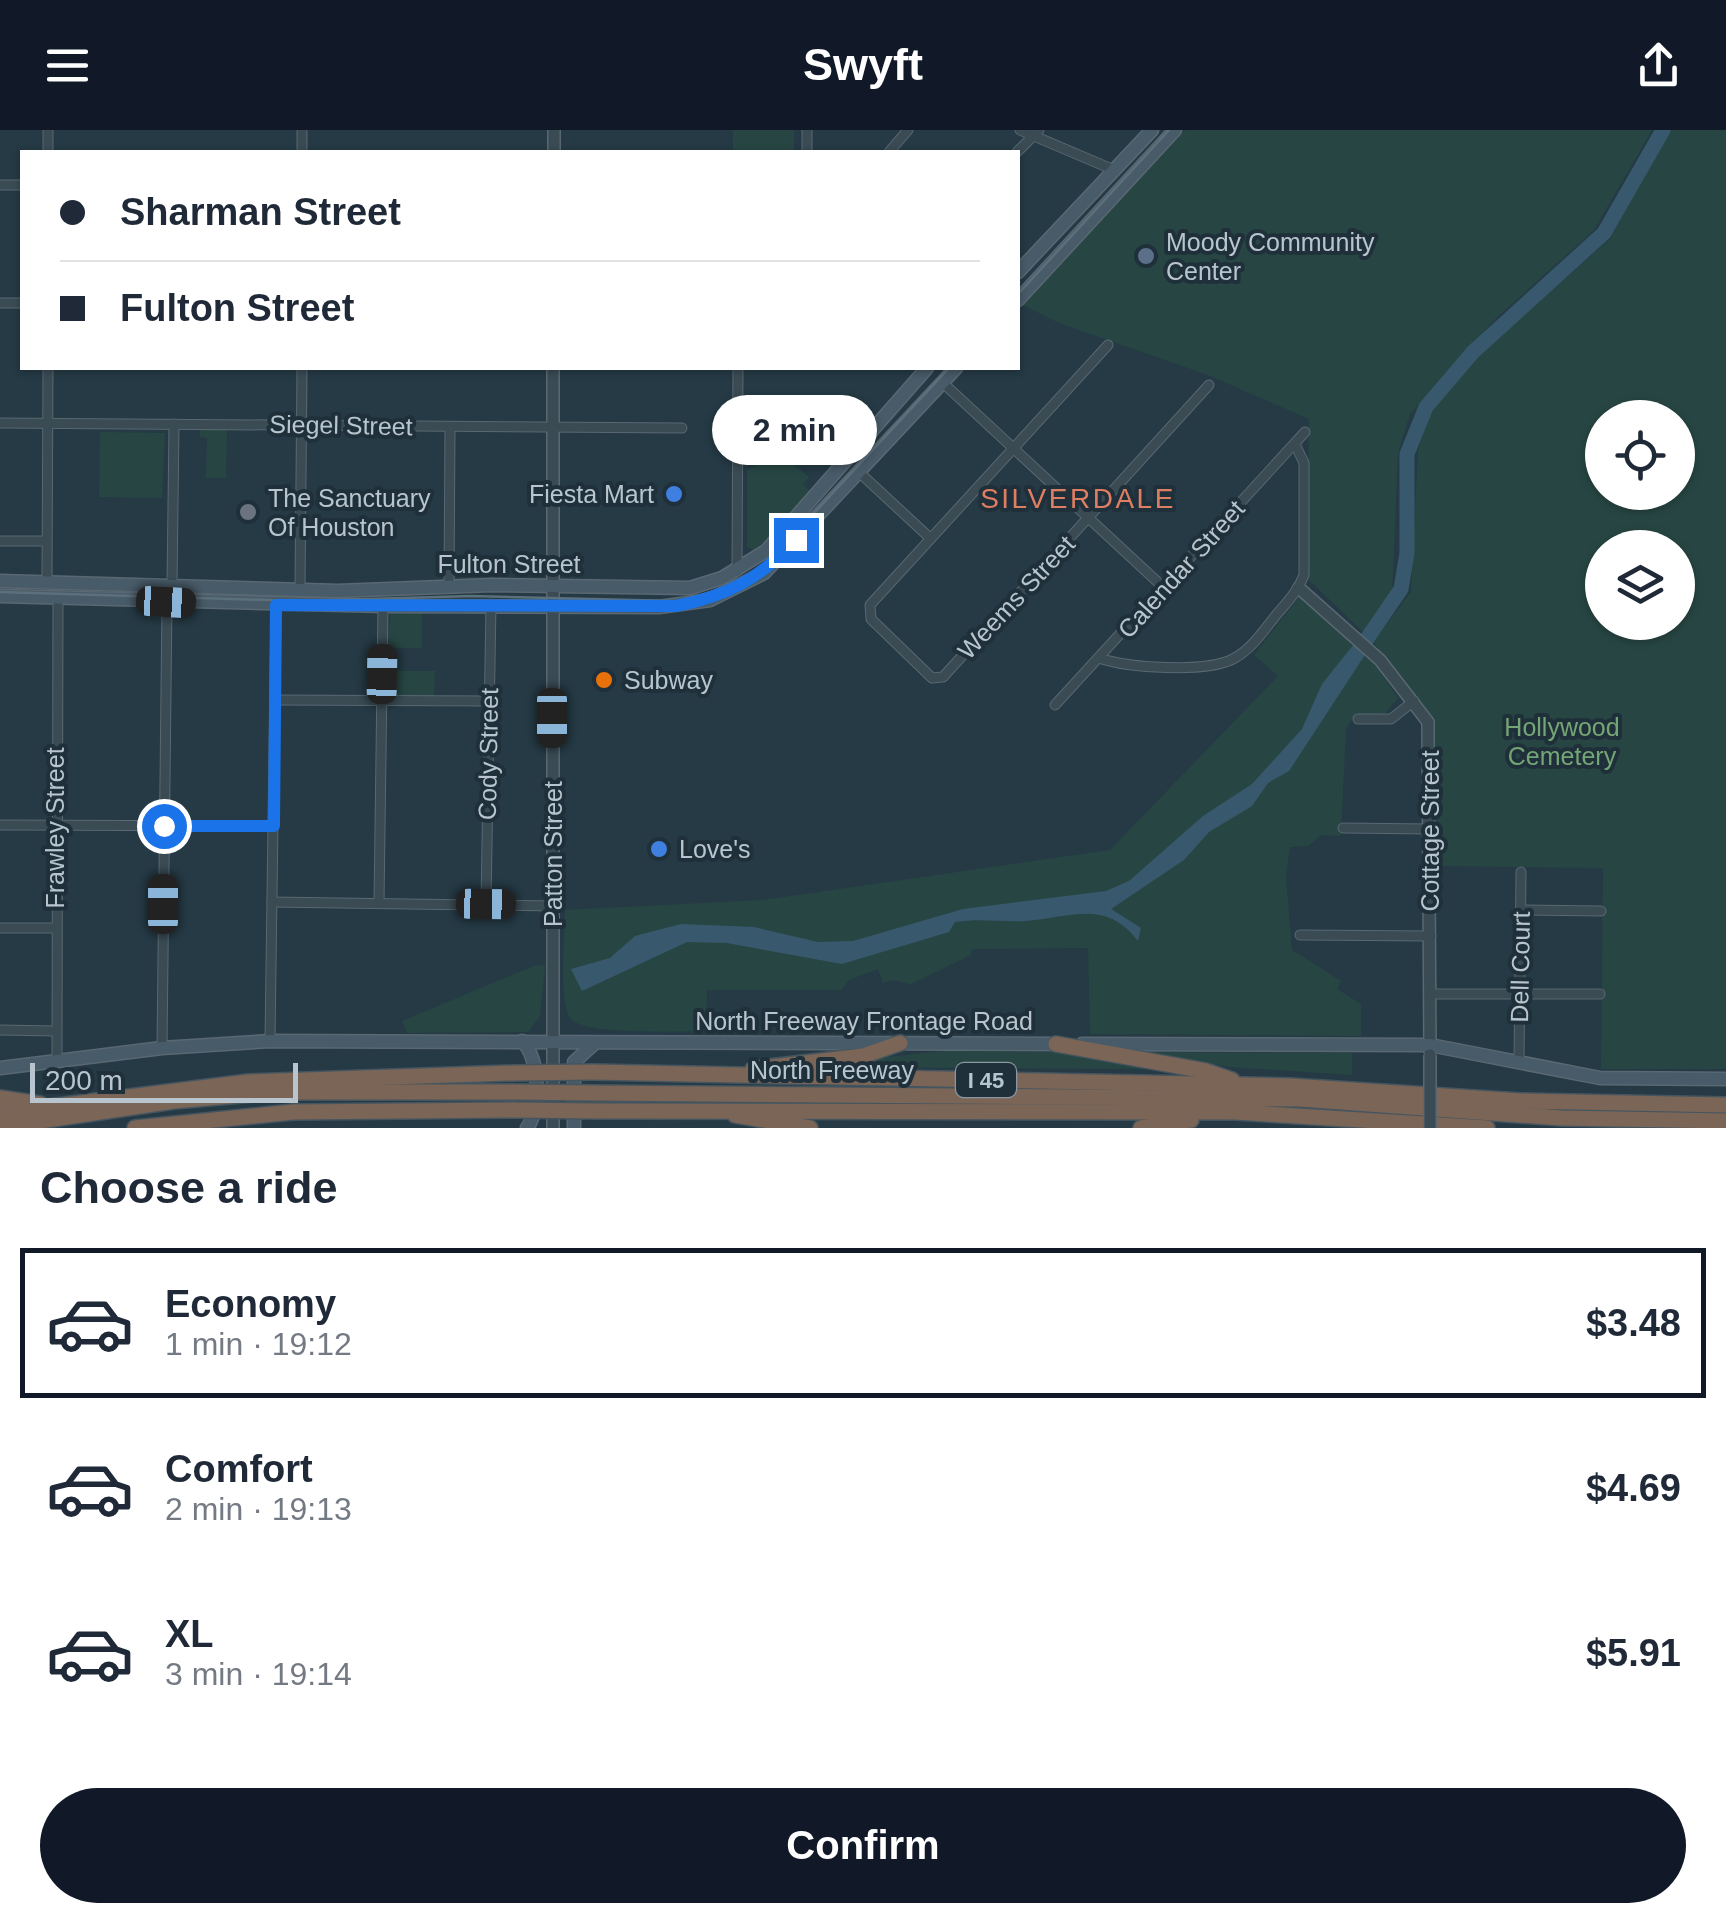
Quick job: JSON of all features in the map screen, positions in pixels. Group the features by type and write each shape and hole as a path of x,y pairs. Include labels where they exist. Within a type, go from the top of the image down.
{"highway":[{"path":"726,1076 764,1066 863,1056 900,1043"},
{"path":"1056,1044 1206,1071 1246,1085"},
{"name":"North Freeway","path":"0,1113 248,1082 593,1072 1246,1085 1521,1101 1726,1105"},
{"name":"North Freeway","path":"0,1127 277,1092 1300,1099 1489,1114 1726,1122"},
{"path":"0,1098 49,1107"},
{"path":"712,1109 756,1121 810,1128"},
{"name":"North Freeway","path":"135,1128 293,1112 712,1109 1236,1112 1488,1128"},
{"path":"1140,1128 1236,1112"}],"main road":[{"path":"1020,270 1152,130"},
{"path":"1020,298 1175,130"},
{"name":"Fulton Street","path":"0,581 300,588 552,586 676,590 737,570 766,551 924,370"},
{"name":"Fulton Street","path":"0,596 276,605 676,606 729,593 764,573 954,370"},
{"name":"North Freeway Frontage Road","path":"0,1068 162,1048 270,1041 900,1043 1430,1050 1600,1078 1726,1079"},
{"path":"522,1041 534,1058 533,1118 527,1128"},
{"path":"574,1128 574,1062 595,1042"}],"street":[{"path":"891,150 908,130"},
{"path":"1020,130 1036,133 1114,170"},
{"path":"860,473 930,538 1108,346"},
{"path":"47,581 48,370"},
{"path":"300,588 302,370"},
{"name":"Patton Street","path":"553,370 553,1128"},
{"path":"737,570 738,370"},
{"path":"942,382 1163,587"},
{"name":"Weems Street","path":"930,538 868,610 870,619 929,676 942,677 1209,384"},
{"name":"Siegel Street","path":"0,423 682,428"},
{"path":"172,586 174,424"},
{"path":"449,586 450,426"},
{"name":"Calendar Street","path":"1055,704 1306,432"},
{"path":"1100,658 1118,664 1222,664 1252,645 1300,588 1304,576 1305,482 1303,454 1295,444"},
{"path":"0,541 46,541"},
{"name":"Cottage Street","path":"1300,588 1398,682 1429,726 1430,1128"},
{"name":"Frawley Street","path":"57,1059 54,825 58,597"},
{"path":"162,1048 166,602"},
{"name":"Cody Street","path":"486,904 490,604"},
{"path":"270,1041 276,605"},
{"path":"380,903 383,606"},
{"path":"275,700 489,701"},
{"path":"1358,719 1391,719 1414,701"},
{"path":"0,825 274,826"},
{"path":"1343,828 1430,829"},
{"name":"Dell Court","path":"1519,1062 1521,872"},
{"path":"272,902 554,906"},
{"path":"1520,910 1601,910"},
{"path":"0,928 56,928"},
{"path":"1300,935 1431,936"},
{"path":"1431,994 1600,994"},
{"path":"0,1030 55,1031"}],"green space":[{"path":"733,130 794,130 794,150 733,150"},
{"path":"1185,130 1652,130 1594,230 1495,319 1410,414 1398,453 1392,594 1363,632 1307,578 1309,419 1208,375 1059,323 1020,302"},
{"name":"Hollywood Cemetery","path":"1666,130 1726,130 1726,1069 1601,1069 1603,868 1438,866 1435,719 1373,642 1411,592 1418,449 1432,410 1477,357 1610,239"},
{"path":"200,429 227,429 226,478 206,478 207,438 200,437"},
{"path":"100,432 165,433 162,498 99,497"},
{"path":"779,454 809,477 803,484 811,492 755,551 747,547 747,470"},
{"path":"1299,597 1377,667 1398,698 1385,713 1354,716 1346,728 1341,836 1321,835 1308,846 1290,847 1286,876 1292,950 1341,981 1337,989 1361,1004 1361,1036 1090,1034 1088,948 972,949 971,955 911,984 893,980 883,983 878,969 849,980 841,990 707,990 706,1031 612,1030 579,1024 570,1018 563,982 565,910 763,900 1110,850 1278,676 1254,655"},
{"path":"422,609 422,648 387,648 391,610"},
{"path":"390,671 435,671 434,698 390,698"},
{"path":"536,965 545,966 540,1016 528,1032 407,1033 402,1021"},
{"path":"942,1051 1080,1052 1147,1064 1147,1069 842,1067 844,1062"},
{"path":"1136,1052 1352,1053 1352,1075 1230,1067"}],"water":[{"path":"1366,629 1376,638 1289,771 1268,783 1252,806 1209,832 1184,860 1111,909 1141,928 1138,941 1113,919 1086,914 1025,921 955,922 949,932 842,964 727,943 687,942 582,991 571,969 610,958 635,936 681,924 754,927 818,942 853,941 963,909 1106,891 1129,881 1203,816 1252,784 1302,729 1322,684"}],"waterway":[{"path":"1360,649 1401,589 1407,553 1407,454 1426,407 1473,352 1604,233 1663,130"}],"tram line":[{"path":"1020,292 1169,130"},
{"path":"0,592 301,601 471,596 677,601 691,598 740,580 773,557 947,370"}],"place":[{"name":"Moody Community Center","path":"1146,256"},
{"name":"Fiesta Mart","path":"674,494"},
{"name":"The Sanctuary Of Houston","path":"248,512"},
{"name":"Subway","path":"604,680"},
{"name":"Love's","path":"659,849"}],"district":[{"name":"SILVERDALE","path":"1078,498"}],"route":[{"path":"164,826 274,826 276,605 676,606 710,600 746,585 764,573 796,540"}]}
